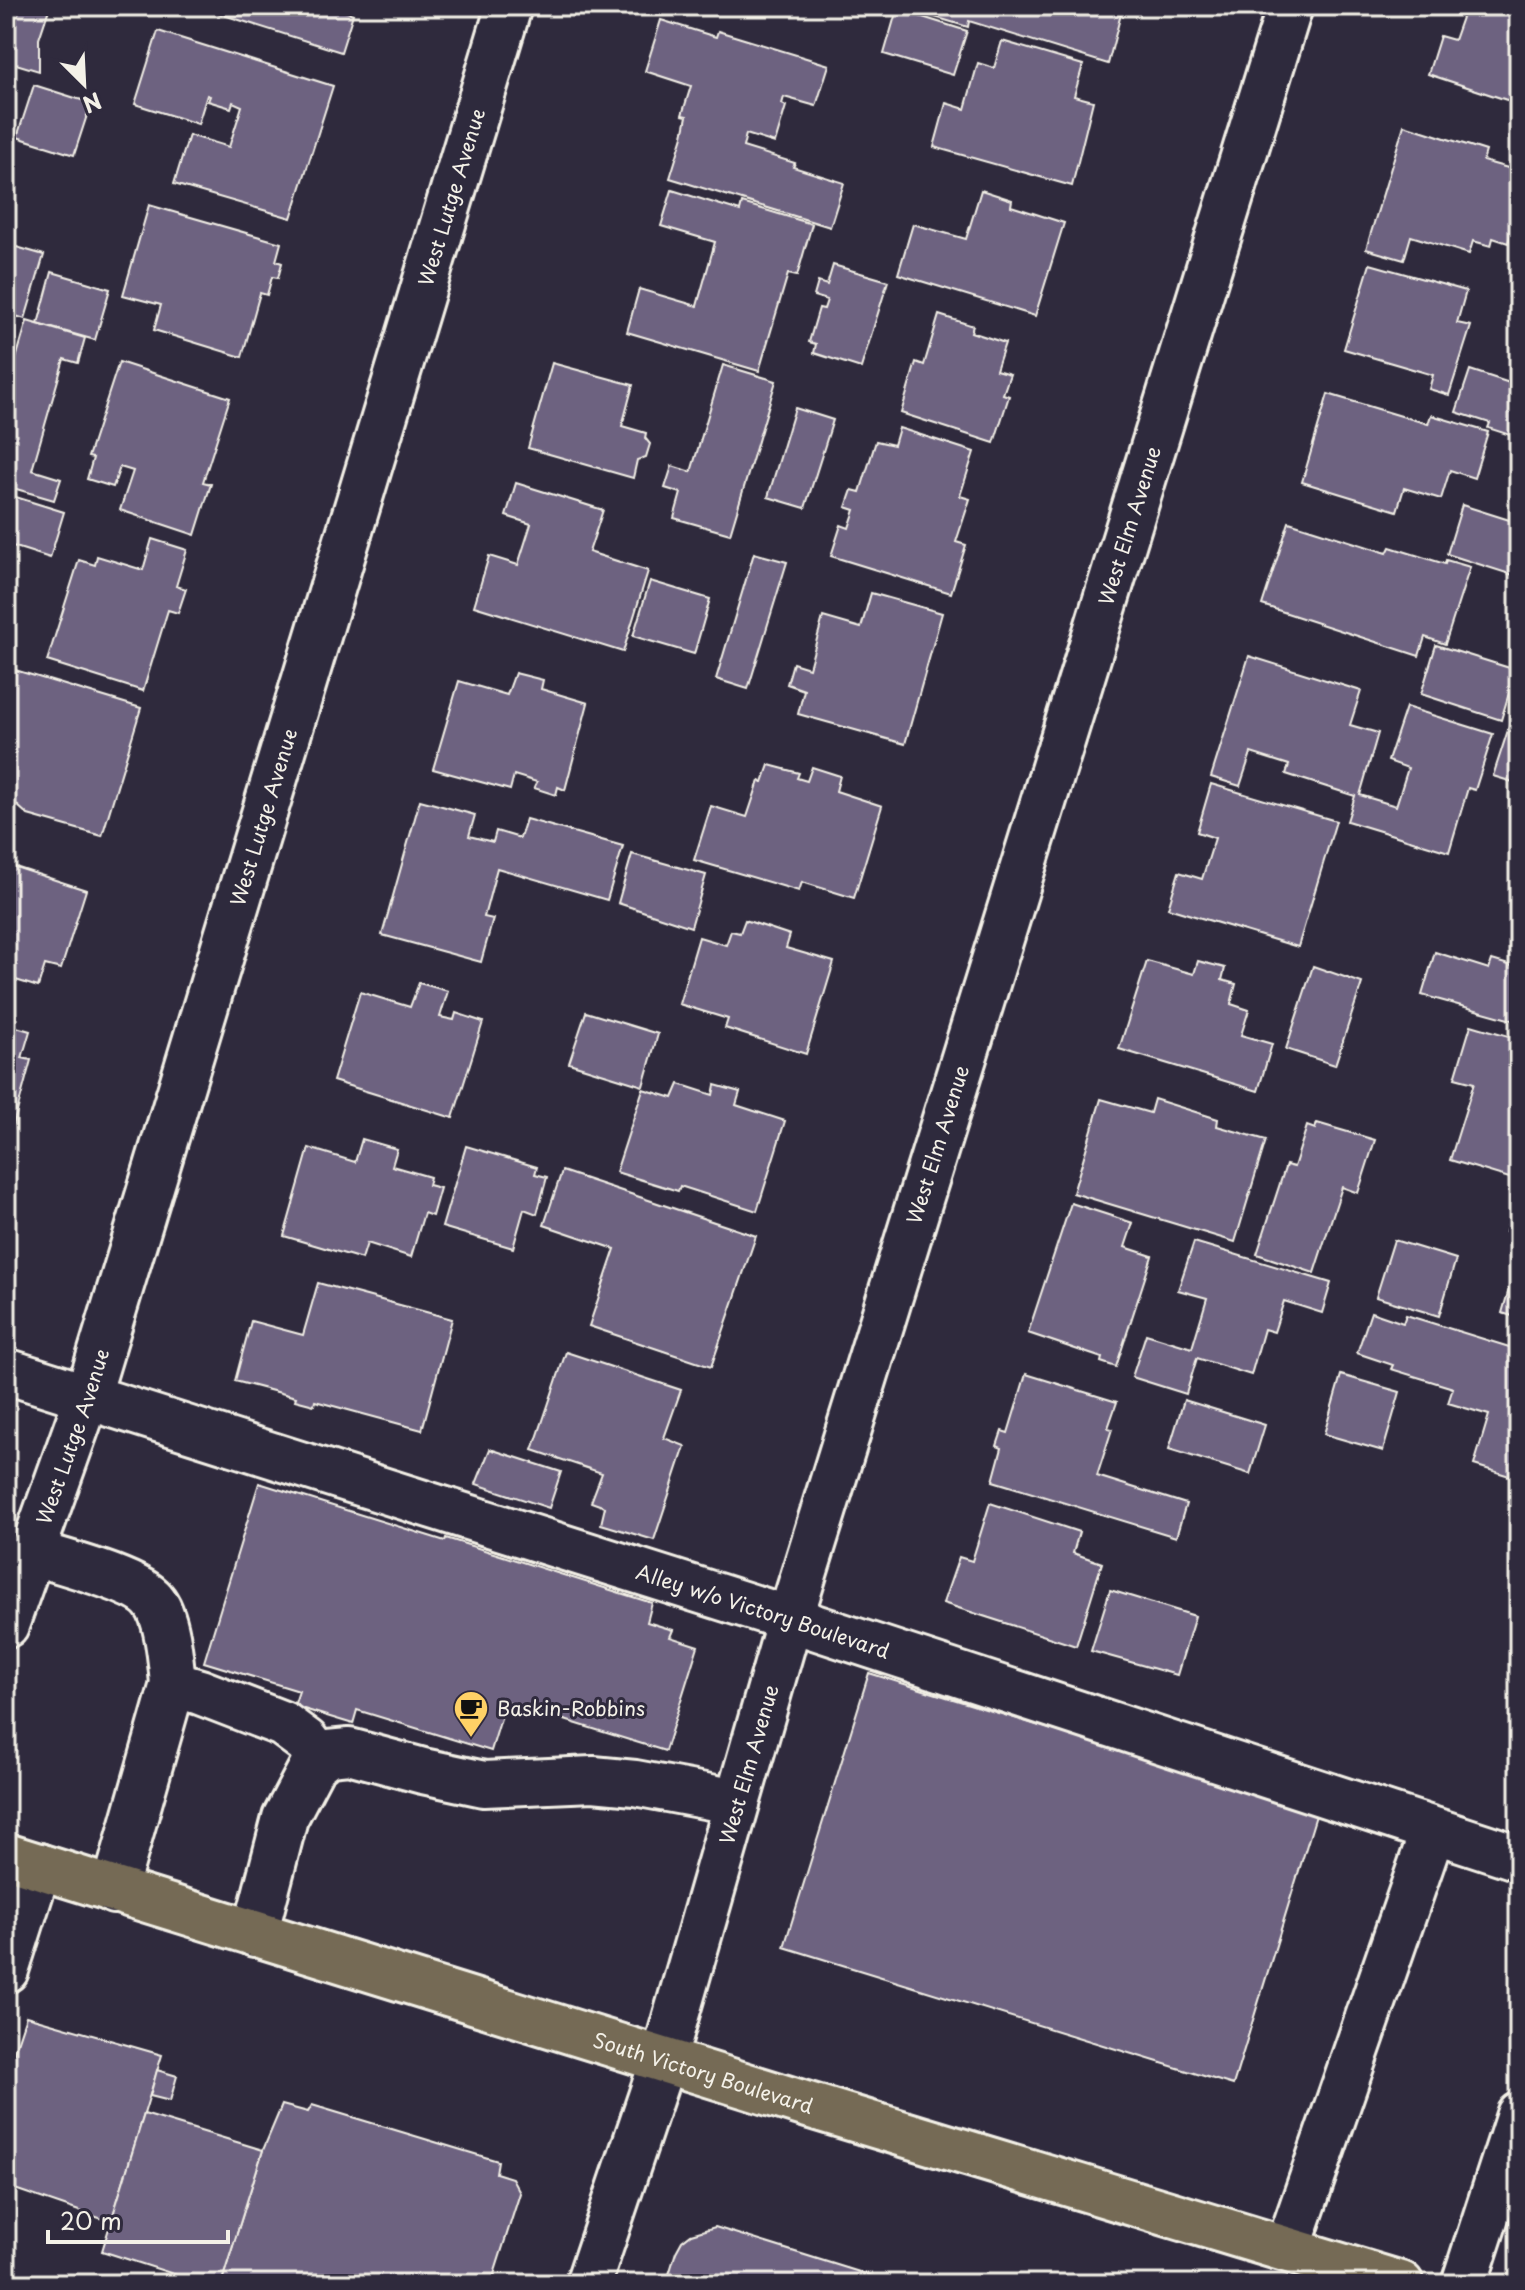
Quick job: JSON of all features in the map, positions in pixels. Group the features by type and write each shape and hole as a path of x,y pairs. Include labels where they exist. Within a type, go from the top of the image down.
{"main road":[{"name":"South Victory Boulevard","path":"22,1861 663,2061 1401,2284"}],"street":[{"name":"West Lutge Avenue","path":"6,1625 87,1398 509,6"},
{"name":"West Elm Avenue","path":"588,2284 663,2061 790,1619 1290,6"},
{"name":"Alley w/o Victory Boulevard","path":"6,1371 790,1619 1519,1858"},
{"path":"32,1552 135,1587 154,1600 169,1649 173,1684 114,1891"},
{"path":"173,1684 283,1724 306,1741 319,1758"},
{"path":"255,1934 285,1818 319,1758 328,1753 349,1751 484,1784 593,1779 635,1783 737,1802"},
{"path":"1288,2248 1433,1830"},
{"path":"6,1970 22,1861"},
{"path":"1464,2284 1519,2115"}],"building":[{"path":"6,6 50,6 39,39 39,71 6,61"},
{"path":"220,6 346,6 344,11 353,14 341,52 217,13"},
{"path":"917,6 1123,6 1108,64 969,21 968,27 915,11"},
{"path":"1466,6 1519,6 1519,104 1428,74 1440,36 1454,40"},
{"path":"897,9 967,31 953,75 884,54"},
{"path":"661,20 716,37 718,31 829,65 816,106 784,97 782,104 786,106 775,143 746,134 743,147 844,183 830,227 670,178 683,136 687,116 682,115 691,86 645,71"},
{"path":"158,31 333,86 291,218 174,184 189,135 229,147 242,106 233,102 231,108 208,101 210,96 207,95 198,124 135,104"},
{"path":"1002,41 1083,65 1074,96 1093,101 1072,186 934,147 946,103 965,109 978,63 994,68"},
{"path":"34,85 91,103 74,155 17,137"},
{"path":"1404,125 1486,151 1483,161 1519,171 1519,211 1508,243 1493,238 1491,246 1473,241 1469,254 1411,236 1404,260 1366,249"},
{"path":"672,190 740,211 742,203 812,224 797,276 788,274 759,371 627,332 639,289 697,306 715,242 661,226"},
{"path":"981,190 1012,200 1011,206 1064,223 1035,316 898,274 913,224 966,239"},
{"path":"149,205 281,243 276,261 282,263 278,278 272,277 267,295 260,293 242,357 154,330 161,305 123,295"},
{"path":"6,244 44,255 25,319 6,313"},
{"path":"1370,264 1466,291 1457,323 1471,326 1449,395 1429,389 1433,375 1344,349"},
{"path":"833,265 888,281 861,368 814,353 816,344 809,342 819,308 824,309 827,300 814,296 818,282 827,285"},
{"path":"52,272 110,289 95,340 38,324"},
{"path":"939,315 973,326 971,332 1005,343 996,370 1010,374 1003,394 1009,396 994,443 901,413 916,362 924,365"},
{"path":"27,321 85,338 78,363 64,359 32,470 61,479 54,500 6,486 6,393"},
{"path":"119,362 230,398 203,482 211,484 195,535 120,510 133,471 120,467 113,487 87,479 93,458 88,457"},
{"path":"552,363 633,385 622,426 646,433 645,438 650,444 646,457 637,460 633,478 528,448"},
{"path":"723,365 776,381 730,534 674,518 681,493 665,488 672,466 691,472"},
{"path":"1470,370 1519,386 1519,438 1488,428 1490,423 1456,412"},
{"path":"1328,394 1428,424 1431,415 1488,432 1474,478 1450,470 1441,499 1404,488 1397,511 1302,482"},
{"path":"795,408 833,420 805,508 768,497"},
{"path":"899,428 974,452 960,496 970,499 956,542 966,545 951,593 831,556 841,525 849,528 855,510 846,507 852,490 860,492 876,441 894,445"},
{"path":"516,483 603,510 589,552 648,571 623,652 474,606 489,556 518,565 531,524 506,516"},
{"path":"6,494 64,512 50,558 6,544"},
{"path":"1462,505 1519,523 1519,577 1447,554"},
{"path":"1289,522 1387,553 1390,547 1445,564 1446,560 1470,567 1445,644 1425,637 1419,656 1262,605"},
{"path":"152,539 187,550 176,586 186,589 178,613 168,610 143,691 47,661 79,560 95,565 97,556 143,570"},
{"path":"754,553 787,562 748,689 716,679"},
{"path":"650,581 710,599 694,654 633,636"},
{"path":"871,593 942,613 905,744 798,714 804,690 787,684 793,663 809,668 823,617 861,628"},
{"path":"1436,645 1516,670 1501,720 1421,694"},
{"path":"1249,656 1361,691 1350,725 1378,733 1360,795 1396,806 1408,768 1388,761 1406,707 1493,734 1475,790 1468,788 1449,852 1347,821 1355,796 1286,774 1289,765 1251,753 1240,786 1211,777"},
{"path":"15,670 141,708 102,836 28,815 6,795 6,731 10,717 6,717 6,677 12,679"},
{"path":"515,673 543,680 541,689 588,703 565,790 558,787 556,795 534,788 537,782 514,775 510,790 433,769 459,681 507,695"},
{"path":"1510,724 1519,726 1519,784 1493,776"},
{"path":"769,765 799,773 797,778 807,781 812,767 840,776 836,791 882,806 854,898 802,882 799,891 694,860 711,806 747,817 759,781 763,782"},
{"path":"1211,784 1336,821 1298,947 1168,908 1179,872 1202,879 1215,838 1197,832"},
{"path":"420,800 475,815 469,836 493,842 496,831 520,838 526,819 623,846 607,900 497,868 484,917 493,919 481,962 382,935"},
{"path":"632,854 706,875 691,927 618,903"},
{"path":"6,864 86,890 61,969 45,965 38,987 6,977"},
{"path":"745,920 790,935 786,948 834,962 806,1054 725,1028 728,1019 679,1004 699,937 726,945 731,931 740,933"},
{"path":"1435,952 1489,969 1492,960 1519,968 1519,1022 1422,995"},
{"path":"1147,961 1194,974 1198,961 1225,968 1222,980 1236,984 1231,1004 1249,1010 1241,1035 1272,1044 1258,1091 1119,1049"},
{"path":"1313,966 1362,983 1335,1065 1286,1049"},
{"path":"419,983 448,991 440,1017 454,1020 456,1013 483,1022 453,1118 333,1081 360,992 410,1007"},
{"path":"586,1012 658,1034 643,1086 569,1063"},
{"path":"6,1024 30,1031 22,1058 31,1060 9,1141 6,1140"},
{"path":"1471,1025 1519,1039 1519,1181 1450,1160 1474,1083 1455,1078"},
{"path":"679,1084 713,1095 715,1085 740,1092 736,1105 785,1121 757,1211 680,1186 678,1191 616,1172 643,1089 673,1098"},
{"path":"1101,1099 1150,1113 1154,1099 1218,1119 1217,1126 1266,1140 1235,1242 1073,1193"},
{"path":"1317,1123 1375,1140 1358,1193 1342,1187 1314,1273 1257,1254 1286,1165 1294,1167 1307,1126 1315,1129"},
{"path":"362,1139 397,1149 392,1166 430,1177 428,1185 440,1188 432,1216 424,1213 411,1257 367,1243 362,1259 284,1236 309,1148 355,1162"},
{"path":"466,1146 537,1167 535,1174 547,1177 537,1214 524,1209 513,1248 442,1227"},
{"path":"562,1171 756,1236 711,1367 589,1326 615,1249 544,1225"},
{"path":"1519,1191 1519,1235 1506,1231"},
{"path":"1071,1203 1133,1223 1125,1247 1152,1256 1116,1367 1101,1362 1102,1358 1028,1333"},
{"path":"1394,1240 1456,1259 1439,1316 1376,1297"},
{"path":"1194,1242 1331,1283 1322,1313 1284,1301 1274,1332 1264,1329 1251,1375 1197,1358 1186,1394 1132,1377 1146,1334 1192,1348 1207,1298 1178,1290"},
{"path":"1519,1255 1519,1318 1502,1313"},
{"path":"318,1283 452,1319 422,1430 315,1401 314,1405 295,1400 296,1397 235,1381 251,1321 303,1335"},
{"path":"1371,1312 1403,1323 1406,1315 1519,1350 1519,1479 1474,1465 1489,1415 1448,1403 1453,1388 1391,1369 1393,1365 1357,1353"},
{"path":"566,1352 681,1390 664,1438 685,1446 654,1540 601,1524 605,1507 591,1502 602,1473 533,1450"},
{"path":"1026,1374 1117,1402 1097,1476 1186,1504 1176,1537 993,1481 1002,1448 997,1446 1002,1431 1008,1433"},
{"path":"1341,1375 1400,1392 1383,1451 1324,1434"},
{"path":"1184,1400 1265,1425 1250,1474 1169,1449"},
{"path":"490,1449 561,1472 549,1508 476,1484"},
{"path":"259,1483 652,1603 647,1622 673,1630 670,1637 698,1646 665,1751 506,1702 491,1751 357,1710 353,1724 294,1706 299,1691 204,1662"},
{"path":"990,1503 1079,1532 1073,1553 1102,1563 1076,1646 943,1603 959,1557 972,1561"},
{"path":"1110,1590 1195,1616 1177,1675 1091,1651"},
{"path":"869,1673 1317,1812 1233,2085 784,1947"},
{"path":"26,2016 162,2055 111,2222 6,2186 6,2076"},
{"path":"157,2070 177,2076 170,2101 150,2096"},
{"path":"282,2105 308,2112 312,2105 498,2161 496,2173 512,2178 520,2193 491,2284 221,2284 263,2150"},
{"path":"144,2114 263,2150 221,2284 192,2284 178,2280 180,2276 102,2251"},
{"path":"715,2227 898,2284 666,2284 682,2241 691,2234"}],"place":[{"name":"Baskin-Robbins","path":"471,1739"}]}
